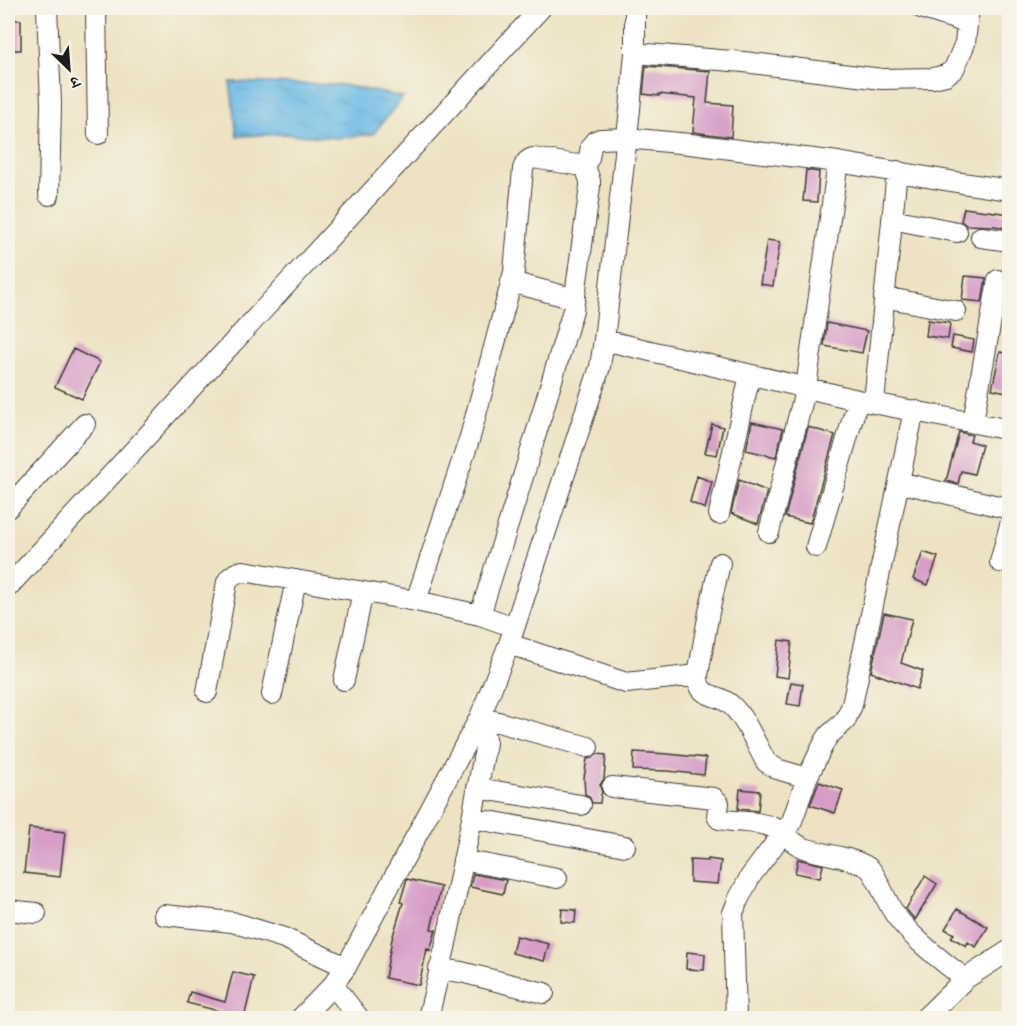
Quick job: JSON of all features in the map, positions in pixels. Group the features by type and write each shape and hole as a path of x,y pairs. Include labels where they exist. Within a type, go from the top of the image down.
{"street":[{"path":"47,8 51,104 49,195"},
{"path":"96,8 98,134"},
{"path":"8,587 541,8"},
{"path":"301,1018 333,986 346,967 480,717 512,636 600,367 635,53 635,8"},
{"path":"635,53 744,62 882,79 933,78 946,75 954,69 965,44 968,15 921,8"},
{"path":"416,601 470,437 514,272 525,163 529,160 533,158 577,165 589,158 591,146 595,141 626,138 838,162 1010,190"},
{"path":"768,532 806,387 838,162"},
{"path":"480,615 573,310 590,187 584,163"},
{"path":"816,547 866,401 884,297 897,171"},
{"path":"892,219 957,232"},
{"path":"981,237 1010,241"},
{"path":"973,422 999,280"},
{"path":"511,282 575,299"},
{"path":"884,297 956,311"},
{"path":"604,340 866,401 1010,430"},
{"path":"719,514 750,375"},
{"path":"736,1018 733,913 750,877 792,821 807,778 825,741 844,721 852,705 914,410"},
{"path":"8,508 85,424"},
{"path":"899,482 1010,509"},
{"path":"1000,562 1010,525"},
{"path":"720,563 698,675 700,690 732,705 766,762 777,769 807,778"},
{"path":"207,692 227,582 230,577 243,571 416,601 480,615 512,636 626,683 698,675"},
{"path":"272,694 296,580"},
{"path":"344,680 363,592"},
{"path":"480,717 588,747"},
{"path":"428,1018 445,948 486,743 480,717"},
{"path":"612,787 714,798 718,803 717,816 719,819 773,827 801,847 868,867 888,904 900,920 928,951 965,979"},
{"path":"477,788 581,805"},
{"path":"472,818 625,846"},
{"path":"463,860 557,878"},
{"path":"8,910 36,913"},
{"path":"164,915 232,922 284,938 346,967"},
{"path":"926,1018 965,979 1010,950"},
{"path":"439,969 461,972 544,993"},
{"path":"333,986 359,1018"}],"water":[{"path":"230,82 343,85 403,97 373,134 337,138 285,134 237,136"}],"building":[{"path":"8,20 21,20 21,50 8,50"},
{"path":"646,66 710,71 707,103 733,105 731,137 693,132 696,98 643,94"},
{"path":"806,170 819,172 817,202 803,201"},
{"path":"964,208 1010,214 1009,229 966,225 961,221"},
{"path":"767,240 780,242 773,286 760,284"},
{"path":"965,276 986,278 982,302 962,300"},
{"path":"928,320 950,323 948,339 926,336"},
{"path":"827,323 867,331 862,353 824,346"},
{"path":"953,336 974,340 972,352 951,348"},
{"path":"73,349 100,362 82,399 55,387"},
{"path":"1000,352 1010,354 1010,378 1007,392 992,389"},
{"path":"752,422 783,429 776,457 746,450"},
{"path":"712,424 723,427 717,455 705,453"},
{"path":"808,427 835,435 810,523 785,517"},
{"path":"959,432 972,435 970,441 982,445 974,474 961,471 958,484 946,481"},
{"path":"697,476 712,482 705,509 690,502"},
{"path":"739,480 767,491 758,524 731,513"},
{"path":"923,552 938,557 928,585 913,579"},
{"path":"884,613 912,619 901,663 923,671 917,689 871,672"},
{"path":"779,640 792,642 788,678 775,676"},
{"path":"791,682 803,684 800,706 787,704"},
{"path":"634,752 706,758 704,775 633,770"},
{"path":"597,754 606,755 604,779 600,785 602,793 600,803 592,803 589,796 585,794 584,778 587,759"},
{"path":"819,782 843,790 835,813 810,805"},
{"path":"740,789 760,791 758,811 738,809"},
{"path":"29,828 65,832 60,877 24,873"},
{"path":"708,859 721,861 718,884 690,882 690,860 708,861"},
{"path":"798,859 823,865 820,878 795,873"},
{"path":"473,874 506,880 503,894 470,887"},
{"path":"925,876 937,884 915,920 906,909"},
{"path":"407,879 441,887 431,929 436,930 430,950 427,949 419,985 385,978 392,939 403,903 400,902"},
{"path":"562,909 576,910 575,923 561,922"},
{"path":"957,909 988,927 976,947 968,942 966,946 951,937 954,934 945,929"},
{"path":"516,936 549,944 544,961 512,953"},
{"path":"687,952 705,954 704,970 686,969"},
{"path":"233,972 254,977 244,1018 222,1016 223,1012 187,1003 190,992 225,1002"}]}
